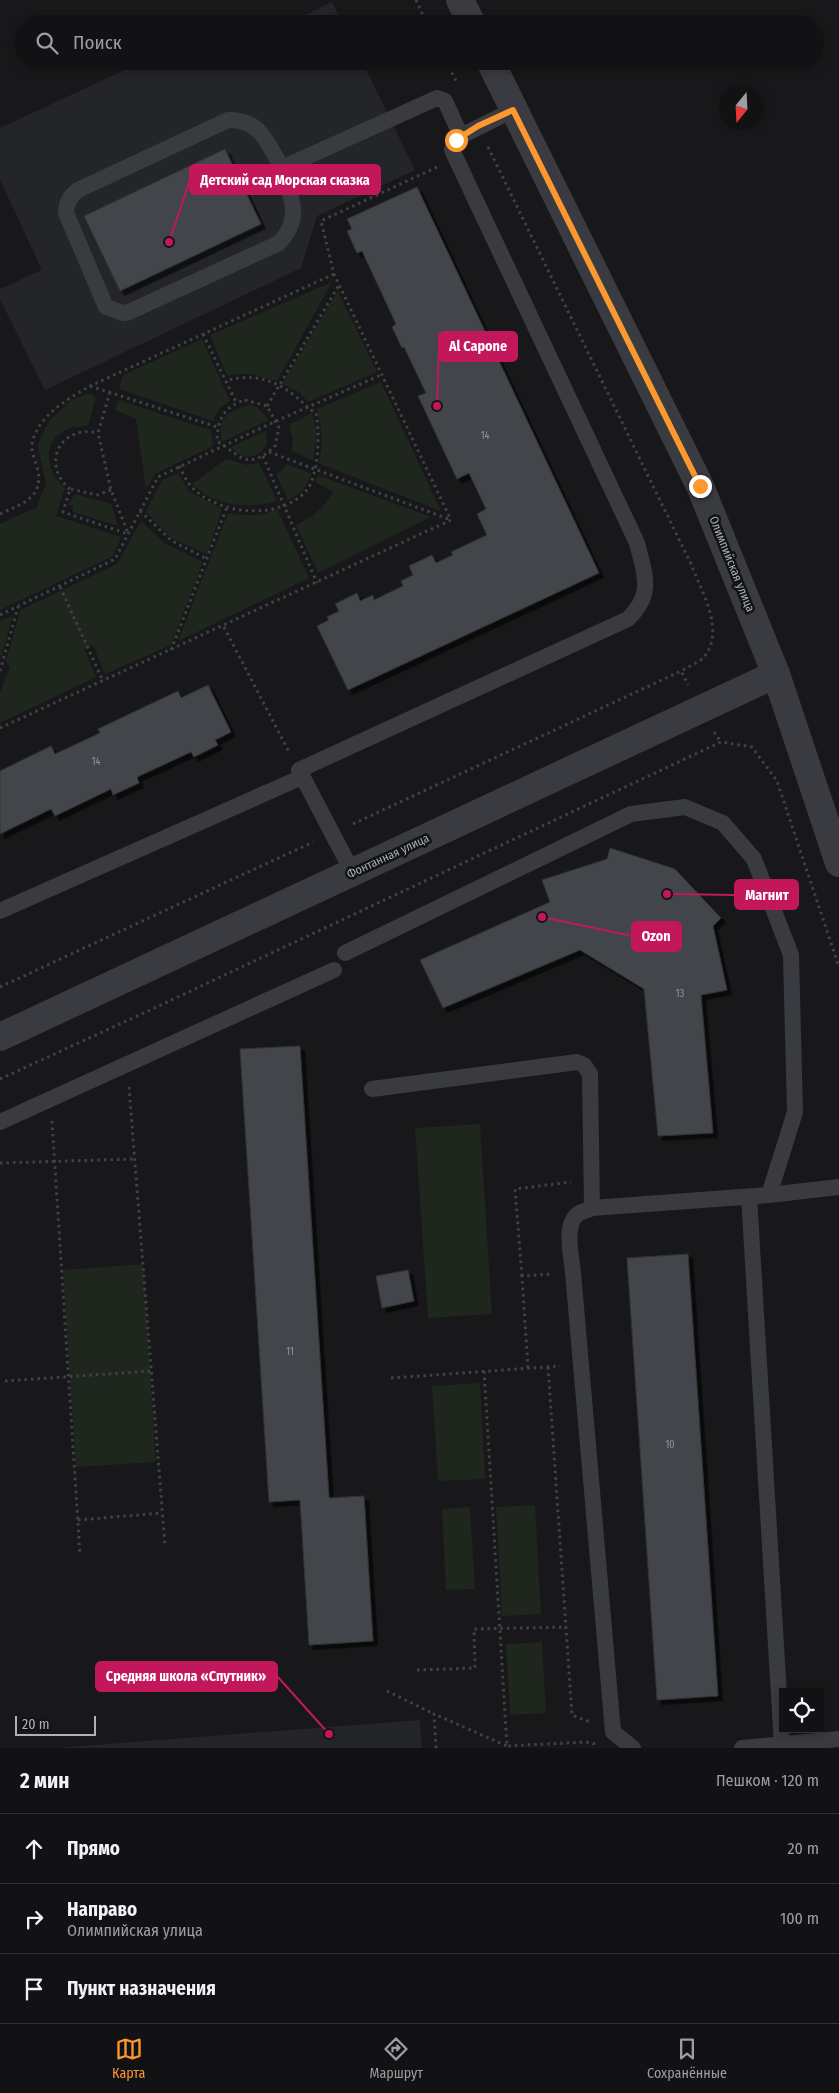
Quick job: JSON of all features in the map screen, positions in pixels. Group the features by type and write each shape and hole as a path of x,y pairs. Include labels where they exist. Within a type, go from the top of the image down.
{"street":[{"path":"460,0 468,15"},
{"name":"Олимпийская улица","path":"494,70 700,486 776,674 839,863"},
{"name":"Фонтанная улица","path":"0,1037 776,674"}],"lane":[{"path":"282,168 437,98 445,101 461,136"},
{"path":"0,911 301,774 628,619 639,608 645,595 646,577 637,543 452,150 456,140 461,136 513,110"},
{"path":"228,120 242,120 254,125 282,168 294,209 293,223 279,243 129,312 123,313 106,306 66,213 66,206 72,195 228,120"},
{"path":"301,774 353,873"},
{"path":"345,953 631,814 685,806 723,823 754,859 792,955 796,1112 769,1195"},
{"path":"0,1122 334,970"},
{"path":"372,1090 576,1062 584,1064 590,1074 592,1208"},
{"path":"634,1748 613,1732 573,1273 570,1232 572,1223 577,1215 592,1208 749,1197 839,1187"},
{"path":"749,1197 782,1745"},
{"path":"742,1748 812,1745 839,1739"}],"path":[{"path":"416,0 423,15"},
{"path":"450,70 458,86"},
{"path":"478,126 690,564 709,610 715,634 704,658 681,671 700,709 721,742"},
{"path":"451,520 334,274 321,221 455,159"},
{"path":"0,514 31,500 36,493 39,474 31,446 36,431 61,403 90,386 334,274"},
{"path":"266,406 339,285"},
{"path":"202,334 236,402"},
{"path":"0,615 115,559 158,477 276,421 381,375"},
{"path":"179,466 191,486 209,500 248,512 284,505 305,492 312,482 320,444 316,413 306,408 295,396 278,385 256,376 240,376 226,381"},
{"path":"90,386 217,427"},
{"path":"110,392 98,433 111,490 128,534"},
{"path":"245,400 266,406 279,428 276,446 269,452 263,456 248,460 240,458 217,441 217,427 224,413 236,402 245,400"},
{"path":"98,433 88,430 78,432 60,444 56,454 58,475 70,489 97,495 111,490"},
{"path":"269,452 314,467 451,520"},
{"path":"263,456 317,583"},
{"path":"70,489 63,512 128,534"},
{"path":"171,650 227,507"},
{"path":"140,511 172,541 207,559"},
{"path":"0,728 451,520"},
{"path":"60,587 103,681"},
{"path":"0,671 18,606"},
{"path":"224,626 301,774"},
{"path":"0,1078 317,933 721,742 752,747 777,782 839,967"},
{"path":"128,1064 165,1546"},
{"path":"51,1098 80,1555"},
{"path":"0,1163 135,1159"},
{"path":"528,1368 515,1189 572,1181"},
{"path":"522,1276 573,1273"},
{"path":"391,1378 581,1365"},
{"path":"548,1367 572,1715 613,1732"},
{"path":"5,1381 151,1371"},
{"path":"484,1371 507,1746"},
{"path":"78,1520 162,1513"},
{"path":"417,1670 476,1668 474,1629 566,1627"},
{"path":"387,1692 507,1746 586,1742 603,1746"},
{"path":"434,1714 436,1748"}],"shaded area":[{"path":"332,2 338,15 305,15"},
{"path":"125,70 366,70 415,170 317,216 301,268 45,390 0,299 0,289 42,270 0,180 0,128"},
{"path":"332,282 277,381 248,374 227,376 210,335"},
{"path":"338,291 377,372 308,402 299,392 282,384"},
{"path":"202,339 230,401 220,408 213,421 119,389 123,375"},
{"path":"381,382 441,511 318,463 322,436 317,409"},
{"path":"90,393 96,398 88,425 65,430 52,442 49,450 50,466 59,482 65,488 56,516 121,537 113,556 0,610 0,524 37,507 46,483 38,447 40,439 50,420 73,399"},
{"path":"118,400 211,430 213,446 155,474 146,489 136,419 115,410"},
{"path":"251,405 258,408 269,420 222,442 221,427 226,416 236,409"},
{"path":"312,413 317,435 313,461 292,451 293,439 289,425"},
{"path":"266,431 267,444 260,453 245,457 235,452 231,447"},
{"path":"226,459 247,465 259,463 277,501 254,505 221,502 201,492 192,484"},
{"path":"286,464 312,474 303,491 288,500 276,474 283,470"},
{"path":"178,473 189,491 222,509 207,554 173,539 146,512 162,480"},
{"path":"318,475 431,517 318,573 296,525 318,512 333,492 315,482"},
{"path":"75,494 111,504 118,526 73,512 73,506 68,505"},
{"path":"277,509 309,578 178,641 228,513 253,515"},
{"path":"141,521 164,543 203,562 171,645 105,674 93,645 84,649 96,677 0,723 0,693 10,667 6,661 20,610 117,564"},
{"path":"13,615 0,660 0,621"},
{"path":"480,1124 492,1314 428,1318 415,1128"},
{"path":"143,1264 156,1462 76,1467 63,1270"},
{"path":"480,1383 485,1479 438,1481 432,1386"},
{"path":"535,1505 541,1614 502,1616 496,1507"},
{"path":"470,1507 475,1589 446,1590 442,1509"},
{"path":"542,1642 546,1713 510,1715 506,1644"},
{"path":"420,1720 422,1748 56,1748"}],"building":[{"path":"225,149 261,224 120,291 84,216"},
{"path":"417,187 599,573 348,690 317,626 329,620 327,617 339,611 335,604 357,593 360,601 373,595 374,600 403,586 401,581 413,575 409,566 432,555 436,563 453,555 451,552 487,535 477,514 486,509 469,473 457,479 418,396 426,393 404,347 402,348 392,327 396,324 362,251 357,253 347,231 352,229 347,219"},
{"path":"208,685 231,732 215,740 218,745 194,757 191,752 137,777 139,783 113,795 111,789 55,816 51,809 0,834 0,771 51,746 55,754 100,733 98,729 178,691 181,698"},
{"path":"610,848 675,869 721,918 713,926 727,990 701,995 713,1133 658,1136 644,989 580,950 443,1008 420,960 550,902 542,880 607,859"},
{"path":"300,1046 329,1498 364,1496 373,1641 309,1645 300,1500 269,1502 240,1049"},
{"path":"688,1254 718,1696 657,1700 627,1258"},
{"path":"408,1270 414,1301 382,1308 376,1276"}],"place":[{"name":"Детский сад Морская сказка","path":"169,242"},
{"name":"Al Capone","path":"437,406"},
{"name":"Магнит","path":"667,894"},
{"name":"Ozon","path":"542,917"},
{"name":"Средняя школа «Спутник»","path":"329,1734"}],"route":[{"path":"456,140 478,126 513,110 700,486"}]}
